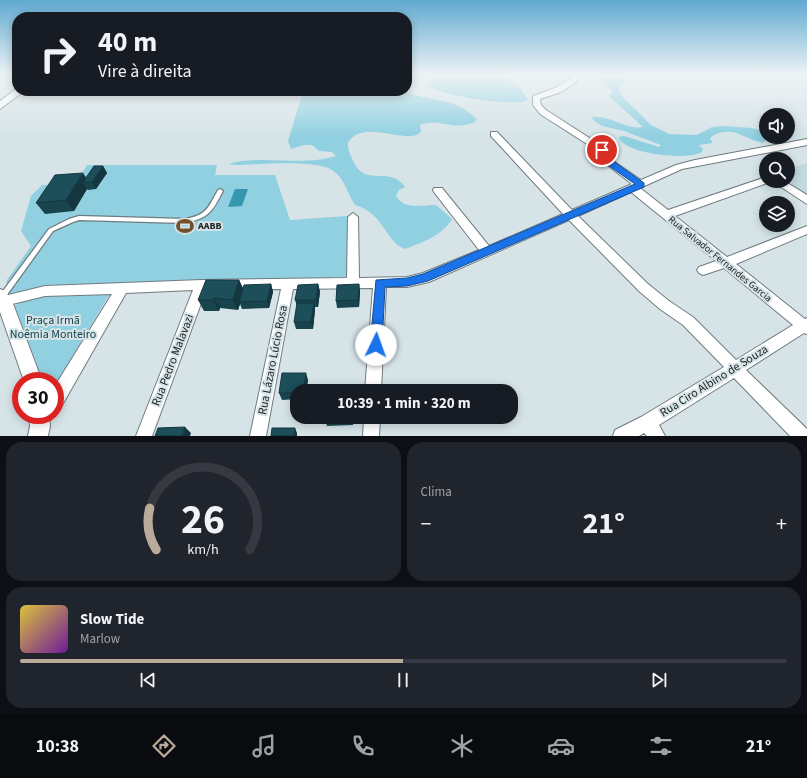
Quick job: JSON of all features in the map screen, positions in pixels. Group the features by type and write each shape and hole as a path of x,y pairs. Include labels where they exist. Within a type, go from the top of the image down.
{"street":[{"name":"Rua Salvador Fernandes Garcia","path":"543,95 536,98 537,105 543,112 602,150 605,159 666,215 725,264 806,326"},
{"path":"0,106 13,96"},
{"path":"494,134 648,293 670,310 688,321 802,436"},
{"path":"29,372 1,299 46,291 202,285 407,282 425,278 487,252 637,187 679,167 702,160 760,152 807,142"},
{"path":"666,215 759,182"},
{"path":"789,188 807,200"},
{"path":"438,190 487,252"},
{"path":"353,217 353,283"},
{"path":"703,270 725,264 807,230"},
{"path":"373,384 380,283"},
{"name":"Rua Lázaro Lúcio Rosa","path":"258,436 288,284"},
{"name":"Rua Pedro Malavazi","path":"144,436 202,285"},
{"path":"64,386 122,288"},
{"name":"Rua Ciro Albino de Souza","path":"621,436 647,423 806,326"},
{"path":"647,423 657,436"},
{"path":"371,436 372,424"}],"lane":[{"path":"1,299 51,230 59,225 79,218 185,221 197,219 208,213 220,191"}],"shaded area":[{"path":"807,163 807,196 795,188 795,167"},
{"path":"235,189 248,189 242,206 228,207"}],"green space":[{"path":"416,95 456,105 465,109 477,119 475,122 459,126 427,123 420,125 421,132 406,136 364,132 355,135 348,142 349,152 353,161 358,169 364,174 392,177 399,180 405,187 399,190 396,195 403,203 413,206 436,205 452,219 443,230 432,238 405,249 393,241 379,221 372,214 355,205 342,180 336,173 328,168 318,165 290,163 228,164 254,160 310,160 336,156 332,152 319,151 312,145 304,145 291,149 288,141 302,96"},
{"path":"457,95 525,95 528,100 521,102 509,102"},
{"path":"609,95 621,95 651,125 669,134 697,135 712,127 724,126 752,128 759,130 759,142 733,132 726,132 712,136 710,139 713,143 699,145 703,149 702,152 694,155 670,156 643,152 623,143 618,137 624,136 659,147 661,145 624,131 602,126 593,120 592,117 605,118 630,126 643,127"},
{"name":"AABB","path":"87,165 217,165 215,175 275,175 290,220 347,216 347,277 51,285 22,297 12,296 6,287 7,280 31,246 21,231 31,196 42,185 75,184"},
{"name":"Praça Irmã Noêmia Monteiro","path":"112,290 63,372 36,372 12,309 31,298 74,292"}],"building":[{"path":"94,166 103,166 92,182 83,182"},
{"path":"83,173 66,200 36,203 55,175"},
{"path":"206,280 239,280 233,300 214,298 213,300 198,300"},
{"path":"271,284 267,301 239,302 244,285"},
{"path":"318,284 316,300 295,300 298,285"},
{"path":"359,284 358,300 336,301 337,285"},
{"path":"297,303 314,303 311,322 294,322"},
{"path":"282,373 306,373 304,384 290,384 290,393 279,393"},
{"path":"185,427 182,436 155,436 158,428"},
{"path":"272,428 295,428 294,436 271,436"}],"place":[{"name":"AABB","path":"185,226"}],"route":[{"path":"376,345 380,283 407,282 425,278 641,185 622,173 605,159 602,150"}]}
